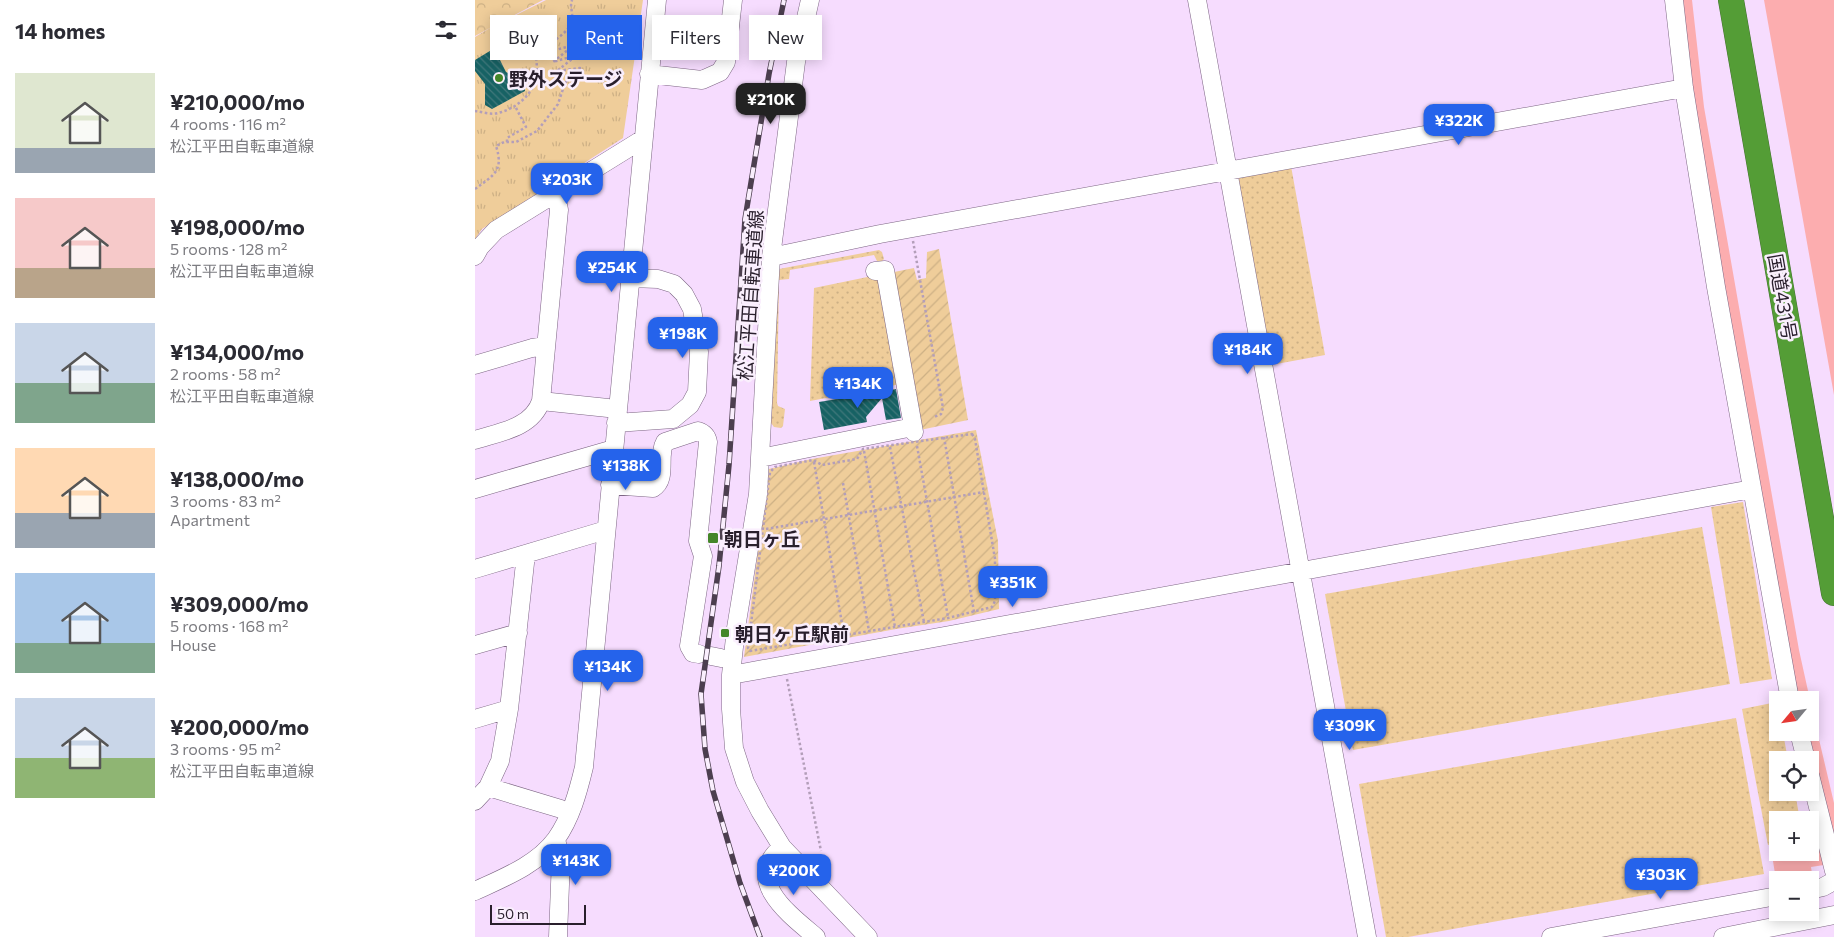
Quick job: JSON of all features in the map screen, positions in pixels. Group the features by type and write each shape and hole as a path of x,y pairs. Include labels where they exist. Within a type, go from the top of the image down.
{"highway":[{"name":"国道431号","path":"1731,0 1834,593"}],"street":[{"path":"475,891 514,873 542,854 556,840 573,806 584,767 614,449 612,416 630,278 657,0"},
{"path":"649,74 702,80 710,78 719,72 726,62 733,0"},
{"name":"松江平田自転車道線","path":"810,0 797,62 783,152 771,257 758,494 736,628 731,676 731,710 734,748 745,782 760,811 782,847 868,937"},
{"path":"1197,0 1367,937"},
{"path":"1674,0 1684,88 1716,287 1788,691"},
{"path":"771,257 911,228 1684,88"},
{"path":"475,256 480,247 496,230 643,140"},
{"path":"475,440 523,423 533,416 541,401 559,210 556,193"},
{"path":"760,458 812,454 862,443 915,435 885,270 875,271"},
{"path":"541,401 612,416 673,419 690,405 697,392 699,352 692,309 684,294 674,284 657,279 630,278"},
{"path":"475,365 532,348 546,346"},
{"path":"610,485 653,488 657,486 660,480 665,442 698,431 705,434 708,442 698,541 703,556 689,646 693,653 710,656"},
{"path":"475,489 614,449"},
{"path":"731,676 1752,490"},
{"path":"475,567 606,530"},
{"path":"475,801 488,787 500,761 509,709 526,554"},
{"path":"475,645 518,633"},
{"path":"475,719 509,709"},
{"path":"488,787 561,809"},
{"path":"1816,801 1834,871"},
{"path":"556,840 561,858 557,937"},
{"path":"782,847 775,852 766,866 766,877 780,906 816,937"},
{"path":"1819,888 1834,881"},
{"path":"1551,937 1769,897"},
{"path":"1723,937 1834,915"}],"path":[{"path":"557,39 573,22 572,0"},
{"path":"557,50 574,45 557,59"},
{"path":"475,189 498,170 500,160 496,146 507,142 516,142 537,131 558,104 565,83 579,68 557,71 577,56 553,62 555,60"},
{"path":"475,110 497,114 515,106 527,96 534,84 537,73 536,60"},
{"path":"507,142 507,138 526,127 515,106"},
{"path":"911,228 943,408 941,414 935,418"},
{"path":"812,454 775,467 770,472 748,648 750,651 948,618 991,607 995,602 995,559 975,439 972,434 890,446 862,443"},
{"path":"915,435 948,618"},
{"path":"944,437 974,612"},
{"path":"812,454 822,465 857,458 862,443"},
{"path":"862,443 895,627"},
{"path":"890,446 924,622"},
{"path":"812,454 843,636"},
{"path":"843,483 869,631"},
{"path":"763,529 984,492"},
{"path":"785,666 821,851"}],"green space":[{"path":"475,0 543,0 515,15 490,15 490,28 475,36"},
{"path":"546,0 643,0 641,15 567,15 567,60 634,60 623,138 482,229 475,239 475,37 490,28 490,60 557,60 557,15 516,15"},
{"path":"1291,166 1325,355 1271,365 1238,175"},
{"path":"939,249 968,420 920,430 889,273 914,268 917,280 926,278 927,252"},
{"path":"879,250 882,252 884,259 881,262 877,261 874,255 790,270 789,279 779,280 777,403 778,406 785,409 783,426 781,428 774,427 771,423 779,269"},
{"path":"882,274 901,384 810,401 814,288"},
{"path":"976,430 998,541 999,609 949,621 744,657 769,469 812,459"},
{"path":"1743,502 1772,679 1740,684 1711,507"},
{"path":"1702,527 1730,684 1353,750 1325,594"},
{"path":"1769,704 1769,741 1784,741 1786,751 1769,751 1769,801 1796,801 1798,811 1769,811 1768,845 1742,709"},
{"path":"1736,718 1764,874 1408,937 1386,937 1359,784"}],"shaded area":[{"path":"1678,0 1692,0 1704,107 1799,650 1808,691 1792,691 1759,509"},
{"path":"1764,0 1834,0 1834,395"},
{"path":"1819,739 1834,803 1834,852 1819,798 1819,751 1806,751 1803,741 1819,741"},
{"path":"1819,847 1824,865 1811,867 1812,871 1775,871 1773,861 1819,861"}],"building":[{"name":"野外ステージ","path":"490,51 490,60 500,60 506,72 525,81 525,91 492,109 485,105 485,84 475,71 475,60"},
{"path":"896,389 901,418 886,420 882,398 866,417 867,422 824,430 819,402"}],"railway":[{"path":"760,937 740,883 713,791 705,749 701,694 719,566 729,465 745,219 769,74 784,0"}],"place":[{"name":"野外ステージ","path":"499,78"},
{"name":"朝日ヶ丘","path":"713,538"},
{"name":"朝日ヶ丘駅前","path":"725,633"}]}
